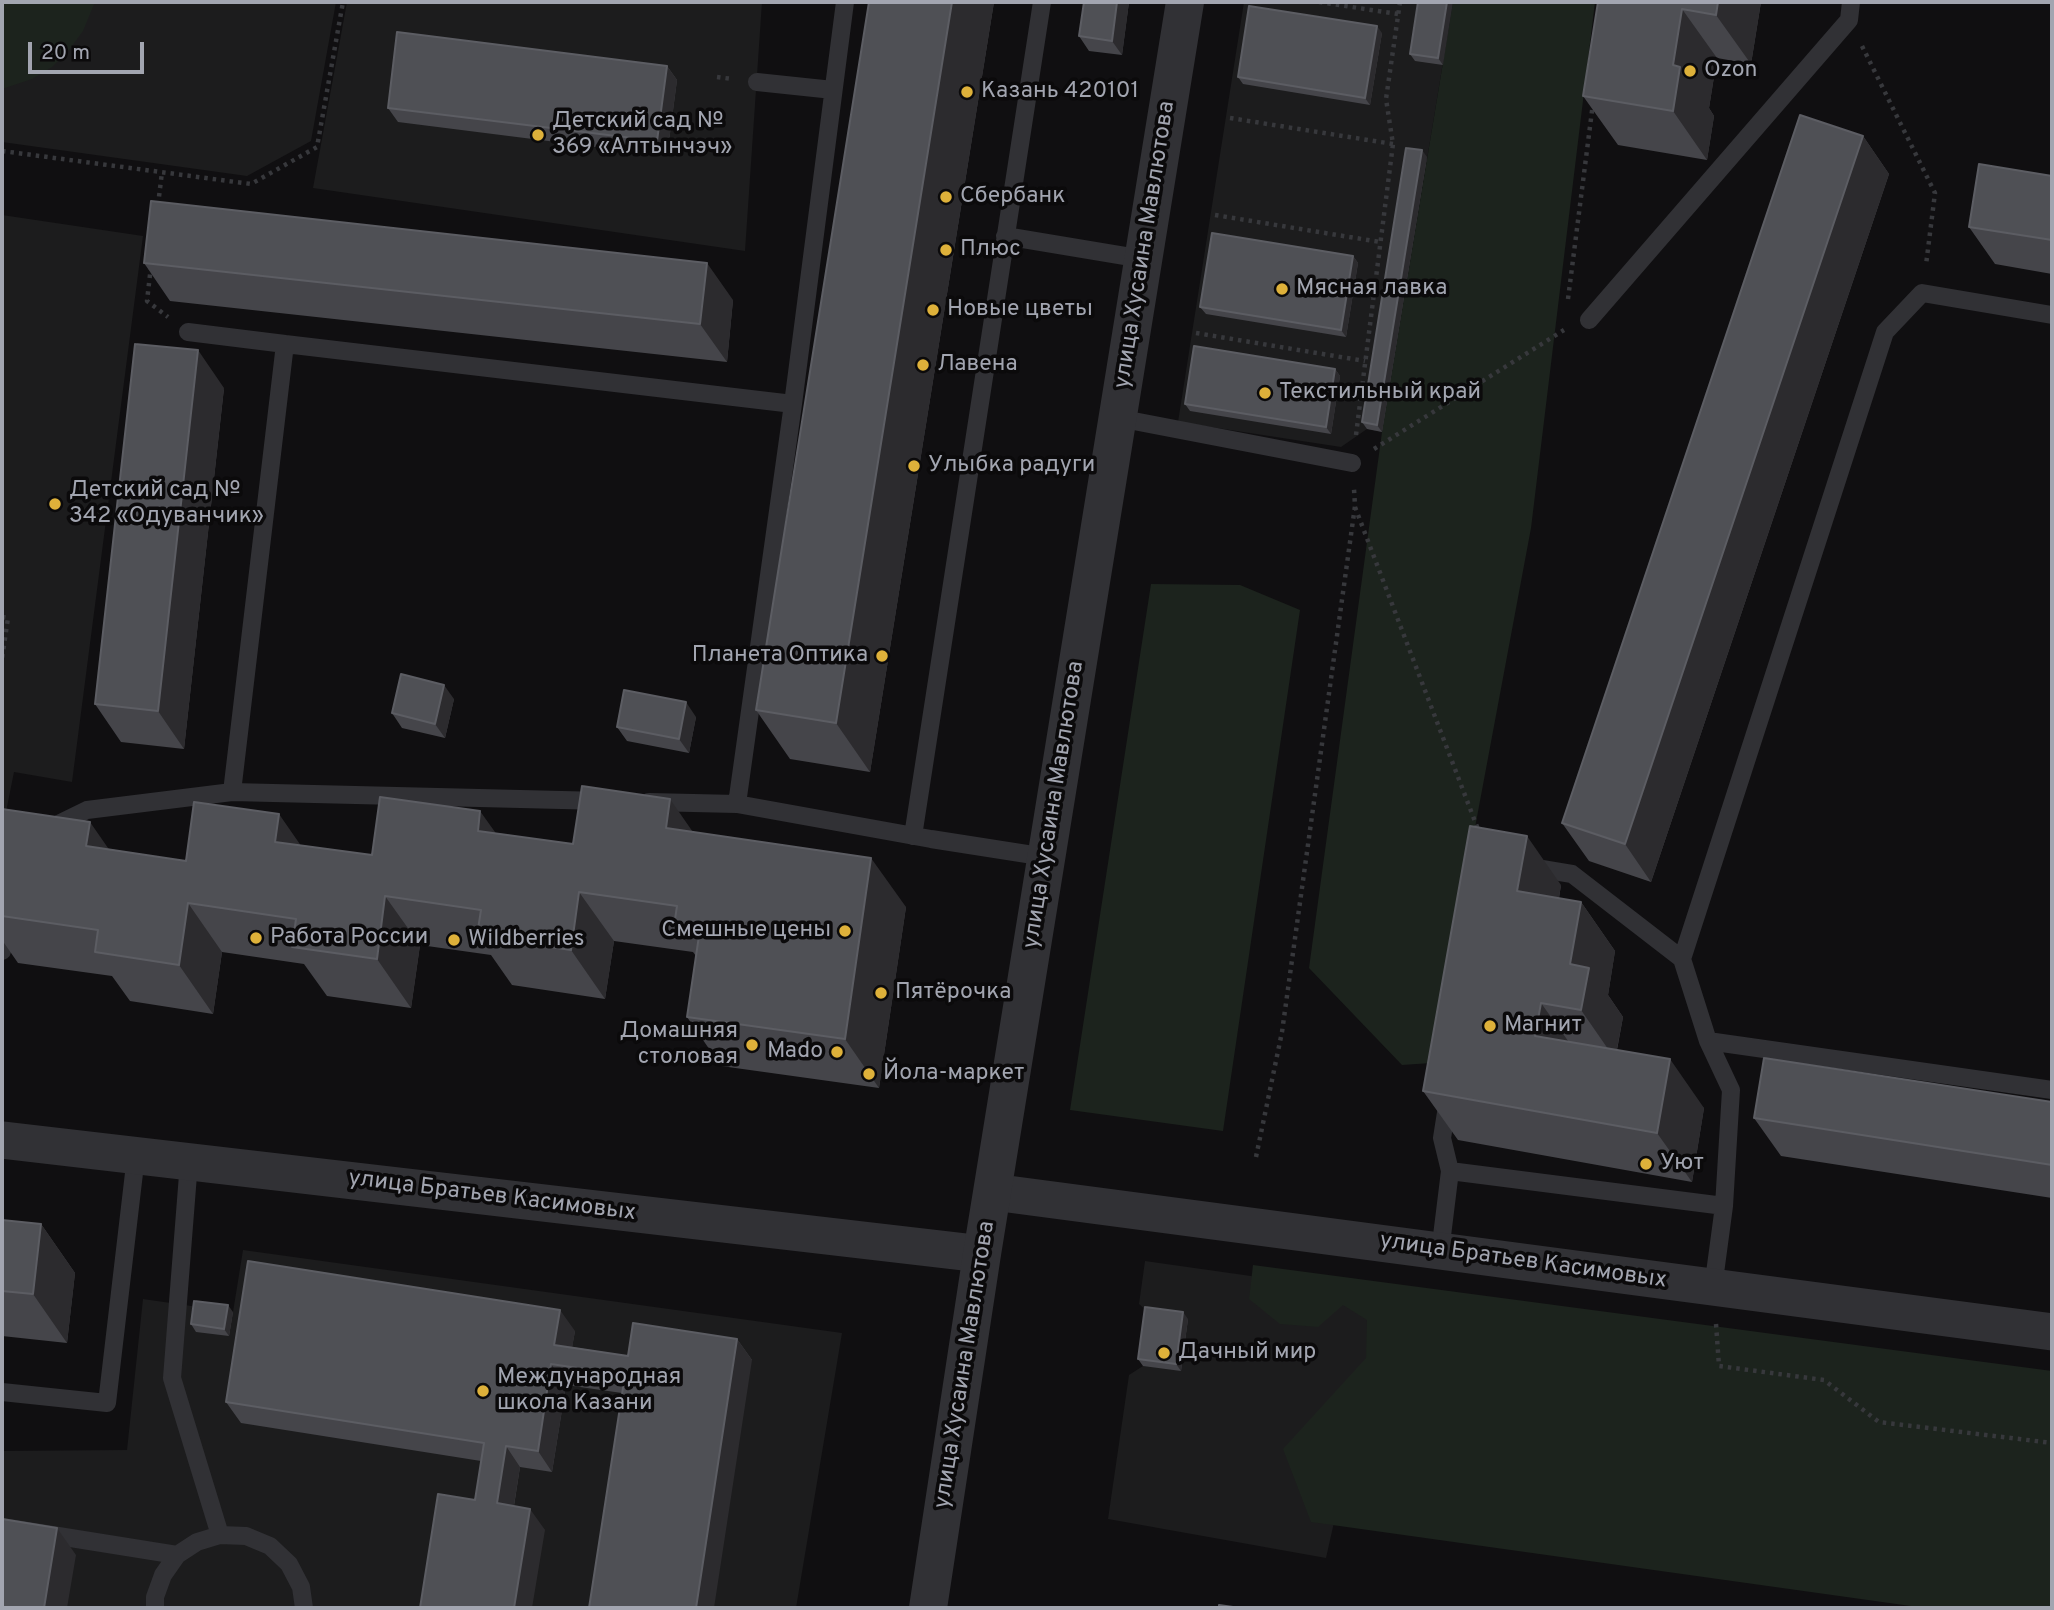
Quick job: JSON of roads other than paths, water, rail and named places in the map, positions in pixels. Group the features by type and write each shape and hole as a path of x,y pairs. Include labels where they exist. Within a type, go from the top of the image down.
{"street":[{"name":"улица Хусаина Мавлютова","path":"928,1608 982,1254 1185,2"},
{"name":"улица Братьев Касимовых","path":"2,1140 982,1254"},
{"name":"улица Братьев Касимовых","path":"993,1192 2052,1332"}],"lane":[{"path":"737,804 793,404 845,2"},
{"path":"913,836 1042,2"},
{"path":"1589,320 1849,20 1851,2"},
{"path":"757,82 833,90"},
{"path":"1005,236 1143,258"},
{"path":"1682,959 1885,332 1922,293 2052,315"},
{"path":"188,332 793,404"},
{"path":"232,792 285,344"},
{"path":"1118,418 1352,463"},
{"path":"32,837 87,810 232,792 737,804 1046,857"},
{"path":"1490,861 1572,874 1682,959 1708,1041 1731,1090 1724,1206 1713,1288"},
{"path":"2,951 12,896"},
{"path":"1708,1041 2052,1090"},
{"path":"1440,1252 1450,1171 1441,1138 1451,1085"},
{"path":"2,1392 107,1403 136,1156"},
{"path":"189,1162 172,1378 220,1535"},
{"path":"1450,1171 1724,1206"},
{"path":"2,1527 177,1555"},
{"path":"155,1608 155,1597 163,1575 177,1555 197,1542 220,1535 246,1536 270,1546 289,1564 301,1587 304,1608"}],"place":[{"name":"Ozon","path":"1690,71"},
{"name":"Казань 420101","path":"967,92"},
{"name":"Детский сад № 369 «Алтынчэч»","path":"538,135"},
{"name":"Сбербанк","path":"946,197"},
{"name":"Плюс","path":"946,250"},
{"name":"Мясная лавка","path":"1282,289"},
{"name":"Новые цветы","path":"933,310"},
{"name":"Лавена","path":"923,365"},
{"name":"Текстильный край","path":"1265,393"},
{"name":"Улыбка радуги","path":"914,466"},
{"name":"Детский сад № 342 «Одуванчик»","path":"55,504"},
{"name":"Планета Оптика","path":"882,656"},
{"name":"Смешные цены","path":"845,931"},
{"name":"Работа России","path":"256,938"},
{"name":"Wildberries","path":"454,940"},
{"name":"Пятёрочка","path":"881,993"},
{"name":"Магнит","path":"1490,1026"},
{"name":"Домашняя столовая","path":"752,1045"},
{"name":"Mado","path":"837,1052"},
{"name":"Йола-маркет","path":"869,1074"},
{"name":"Уют","path":"1646,1164"},
{"name":"Дачный мир","path":"1164,1353"},
{"name":"Международная школа Казани","path":"483,1391"}]}
